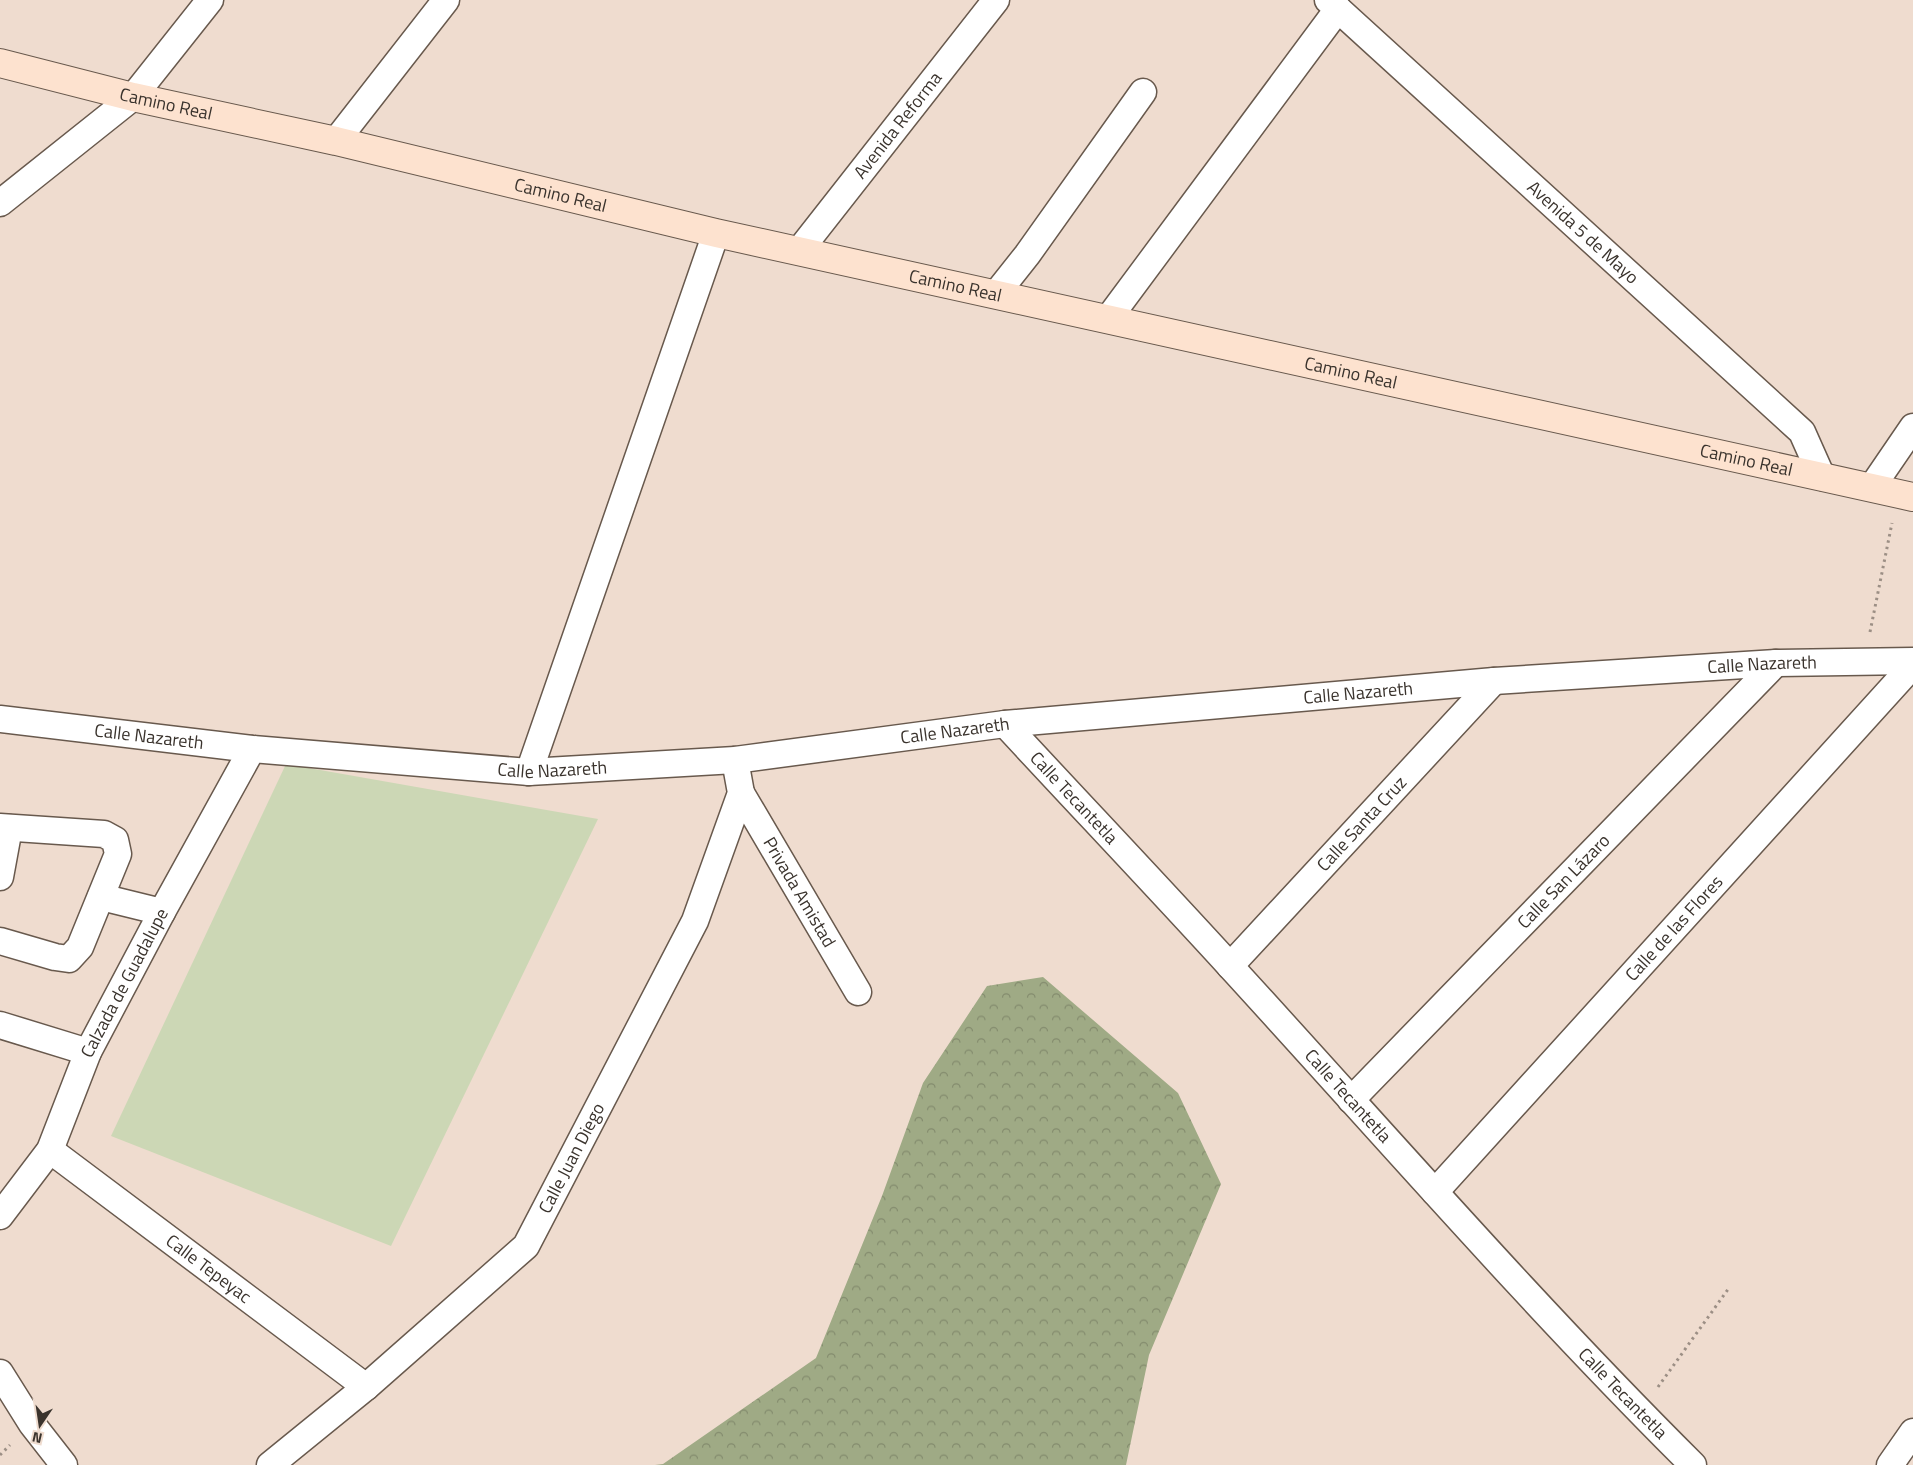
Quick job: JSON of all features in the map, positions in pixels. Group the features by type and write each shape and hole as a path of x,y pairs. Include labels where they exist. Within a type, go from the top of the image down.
{"main road":[{"name":"Camino Real","path":"0,63 133,97 336,141 716,233 1906,495"}],"street":[{"path":"0,203 133,97 210,0"},
{"path":"336,141 446,0"},
{"name":"Avenida Reforma","path":"799,251 996,0"},
{"path":"1108,318 1333,4"},
{"name":"Avenida 5 de Mayo","path":"1333,4 1802,432 1822,477"},
{"path":"996,294 1027,255 1143,92"},
{"path":"529,772 716,233"},
{"path":"1872,487 1913,427"},
{"name":"Calle Nazareth","path":"0,719 252,749 529,772 735,760 1005,724 1494,681 1776,663 1913,663"},
{"name":"Calle San Lázaro","path":"1351,1100 1776,663"},
{"name":"Calle de las Flores","path":"1435,1192 1913,663"},
{"name":"Calle Santa Cruz","path":"1230,966 1494,681"},
{"name":"Calle Tecantetla","path":"1005,724 1230,966 1435,1192 1640,1412 1693,1465"},
{"name":"Calzada de Guadalupe","path":"0,1216 50,1150 88,1052 162,912 252,749"},
{"path":"735,760 742,792"},
{"name":"Privada Amistad","path":"742,792 858,992"},
{"name":"Calle Juan Diego","path":"270,1465 366,1387 526,1246 695,921 742,792"},
{"path":"0,877 4,827 104,834 115,840 118,854 80,947 69,959 55,957 0,941"},
{"path":"101,896 162,912"},
{"path":"0,1025 88,1052"},
{"name":"Calle Tepeyac","path":"50,1150 366,1387"},
{"path":"0,1374 32,1424 64,1465"},
{"path":"1890,1465 1913,1432"}],"path":[{"path":"1864,662 1906,495"},
{"path":"1640,1412 1729,1288"}],"green space":[{"path":"286,764 598,819 391,1246 111,1136"},
{"path":"1043,977 1178,1093 1221,1184 1149,1355 1126,1465 655,1465 663,1464 816,1358 882,1196 923,1083 987,986"}]}
